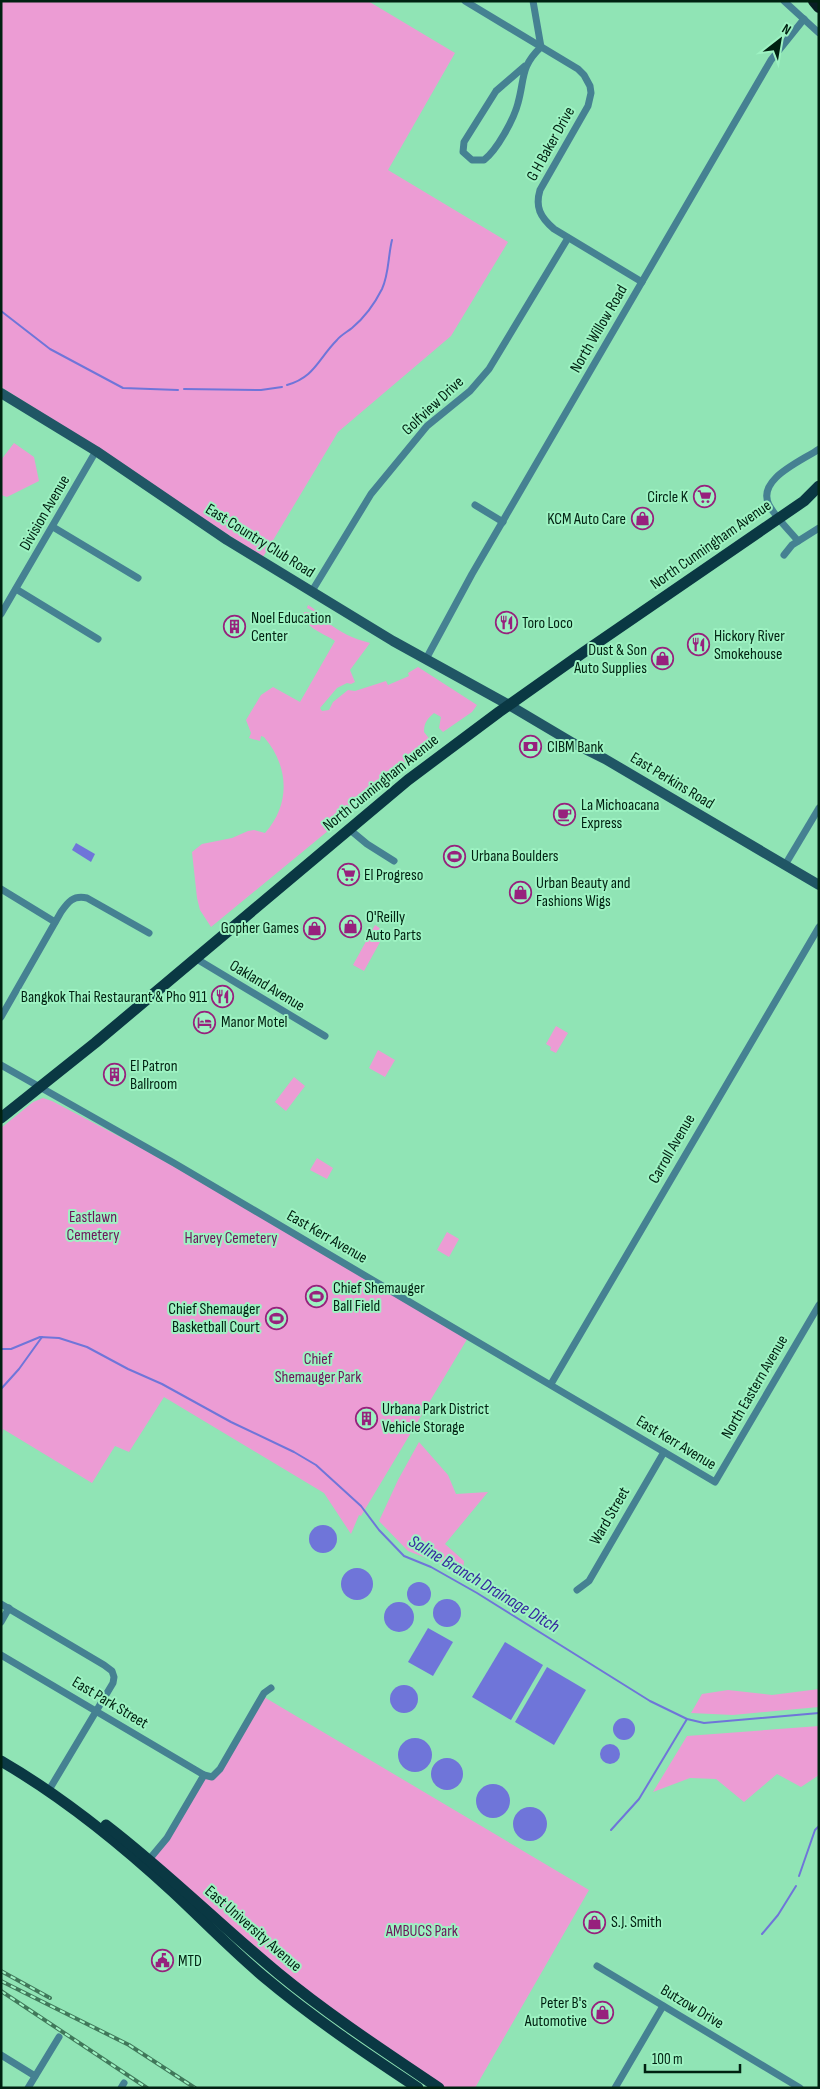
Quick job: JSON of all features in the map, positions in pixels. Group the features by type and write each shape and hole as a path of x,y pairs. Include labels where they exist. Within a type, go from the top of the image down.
{"highway":[{"path":"814,1 819,7"}],"main road":[{"name":"North Cunningham Avenue","path":"1,1118 40,1088 408,780 509,705 804,501 819,486"},
{"name":"North Cunningham Avenue","path":"804,501 819,496"},
{"name":"East University Avenue","path":"1,1761 49,1790 147,1863 306,1996 371,2043 439,2088"},
{"name":"East University Avenue","path":"147,1863 264,1977 338,2034 418,2088"}],"street":[{"name":"G H Baker Drive","path":"465,1 578,69 588,81 591,93 588,106 544,183 538,202 539,211 545,221 568,238 642,282"},
{"path":"525,66 518,105 514,116 488,157 480,162 472,160 463,152 464,142 496,91 525,66 541,47 533,1"},
{"path":"784,1 819,33"},
{"name":"North Willow Road","path":"426,659 503,522 771,60 804,19"},
{"name":"Golfview Drive","path":"312,591 371,494 427,426 470,391 489,369 568,238"},
{"name":"East Country Club Road","path":"1,393 96,451 205,525 312,591 426,659 509,705"},
{"path":"798,541 767,500 768,489 771,482 819,449"},
{"name":"Division Avenue","path":"1,614 4,602 16,589 96,451"},
{"path":"474,505 503,522"},
{"path":"53,527 138,578"},
{"path":"784,555 798,541 819,528"},
{"path":"16,589 98,639"},
{"name":"East Perkins Road","path":"509,705 819,885"},
{"path":"785,865 819,808"},
{"path":"349,829 367,844 394,861"},
{"path":"1,889 55,922"},
{"path":"1,1017 55,922 69,901 76,897 87,898 149,933"},
{"name":"Carroll Avenue","path":"551,1384 819,927"},
{"name":"Oakland Avenue","path":"195,958 324,1036"},
{"name":"East Kerr Avenue","path":"1,1065 188,1171 715,1482"},
{"name":"North Eastern Avenue","path":"715,1482 819,1305"},
{"name":"Ward Street","path":"577,1590 589,1581 664,1452"},
{"path":"1,1604 110,1669 114,1677 113,1684 49,1790"},
{"path":"1,1622 9,1608"},
{"name":"East Park Street","path":"1,1655 204,1775"},
{"path":"147,1863 167,1838 204,1775 212,1777 220,1769 264,1693 271,1688"},
{"name":"Butzow Drive","path":"597,1966 800,2088"},
{"path":"615,2088 663,2006"},
{"path":"28,2088 59,2037"},
{"path":"1,2055 35,2076"}],"green space":[{"path":"1,1 368,1 455,53 388,170 508,242 451,336 338,432 263,557 125,465 1,387"},
{"path":"14,443 34,457 39,481 7,497 1,495 1,460"},
{"path":"308,605 336,629 370,643 350,670 355,682 347,683 337,688 320,708 322,711 329,710 333,702 348,690 355,691 386,681 388,685 409,676 408,673 418,667 477,705 472,712 443,732 439,728 441,717 434,713 429,717 426,721 424,732 431,741 370,791 340,821 211,927 200,910 192,852 202,844 232,838 248,831 254,830 265,833 279,810 283,798 284,785 278,760 264,737 261,736 260,741 249,738 251,733 246,720 261,695 273,687 300,702 335,641 315,630 306,622 304,612 312,613 313,611 307,608"},
{"path":"375,925 381,929 380,942 364,971 353,965"},
{"path":"556,1026 568,1033 556,1053 550,1050 551,1047 546,1044"},
{"path":"378,1050 395,1060 385,1077 369,1068"},
{"path":"294,1077 305,1086 286,1111 275,1102"},
{"path":"43,1098 143,1149 469,1336 361,1516 359,1515 351,1534 324,1493 164,1397 129,1452 115,1446 92,1483 3,1429 1,1442 1,1128 33,1102"},
{"path":"317,1158 333,1168 327,1179 310,1170"},
{"path":"447,1232 459,1239 449,1257 437,1250"},
{"path":"419,1442 448,1475 456,1494 488,1492 445,1544 464,1561 463,1572 408,1551 379,1521 398,1480"},
{"path":"819,1689 819,1707 733,1715 691,1713 702,1694 728,1690 772,1695"},
{"name":"AMBUCS Park","path":"264,1697 589,1890 475,2088 439,2088 371,2043 149,1860 204,1775 212,1777"},
{"path":"819,1726 819,1775 801,1787 777,1774 744,1802 716,1779 690,1778 653,1792 687,1736"}],"shaded area":[{"path":"76,843 95,854 91,862 72,850"},
{"path":"323,1525 333,1529 337,1539 333,1549 323,1553 313,1549 309,1539 313,1529"},
{"path":"357,1568 363,1569 368,1573 372,1578 372,1590 368,1595 363,1599 357,1600 351,1599 346,1595 342,1590 341,1584 342,1578 346,1573 351,1569"},
{"path":"419,1582 427,1586 431,1594 427,1602 419,1606 411,1602 407,1594 411,1586"},
{"path":"447,1599 457,1603 461,1613 457,1623 447,1627 437,1623 433,1613 437,1603"},
{"path":"399,1602 409,1607 414,1617 409,1627 399,1632 389,1627 384,1617 389,1607"},
{"path":"428,1628 453,1642 433,1676 408,1662"},
{"path":"505,1642 543,1665 511,1720 472,1697"},
{"path":"547,1667 586,1690 554,1745 515,1722"},
{"path":"404,1685 414,1689 418,1699 414,1709 404,1713 394,1709 390,1699 394,1689"},
{"path":"624,1718 632,1721 635,1729 632,1737 624,1740 616,1737 613,1729 616,1721"},
{"path":"415,1738 427,1743 432,1755 427,1767 415,1772 403,1767 398,1755 403,1743"},
{"path":"610,1744 617,1747 620,1754 617,1761 610,1764 603,1761 600,1754 603,1747"},
{"path":"447,1758 459,1762 463,1774 459,1786 447,1790 435,1786 431,1774 435,1762"},
{"path":"493,1784 500,1785 505,1789 509,1794 509,1808 505,1813 500,1817 493,1818 486,1817 481,1813 477,1808 476,1801 477,1794 481,1789 486,1785"},
{"path":"530,1807 537,1808 542,1812 546,1817 546,1831 542,1836 537,1840 530,1841 523,1840 518,1836 514,1831 513,1824 514,1817 518,1812 523,1808"}],"waterway":[{"path":"287,385 296,382 310,372 339,338 369,310 384,283 392,240"},
{"path":"1,311 50,349 123,388 178,390"},
{"path":"184,389 261,390 282,387"},
{"name":"Saline Branch Drainage Ditch","path":"1,1349 11,1349 40,1337 59,1338 87,1347 128,1369 162,1384 231,1422 294,1452 316,1465 361,1506 379,1530 404,1556 431,1567 477,1593 650,1701 687,1719 704,1723 819,1713"},
{"path":"1,1389 19,1369 42,1337"},
{"path":"611,1830 639,1799 687,1719"},
{"path":"799,1876 815,1830 819,1826"},
{"path":"762,1934 778,1915 796,1886"}],"railway":[{"path":"1,1971 50,1998"},
{"path":"1,1981 129,2045 195,2088"},
{"path":"1,1991 147,2088"}],"place":[{"name":"Circle K","path":"704,497"},
{"name":"KCM Auto Care","path":"642,519"},
{"name":"Toro Loco","path":"506,623"},
{"name":"Noel Education Center","path":"235,627"},
{"name":"Hickory River Smokehouse","path":"698,645"},
{"name":"Dust & Son Auto Supplies","path":"663,659"},
{"name":"CIBM Bank","path":"531,747"},
{"name":"La Michoacana Express","path":"565,814"},
{"name":"Urbana Boulders","path":"455,856"},
{"name":"El Progreso","path":"348,875"},
{"name":"Urban Beauty and Fashions Wigs","path":"520,892"},
{"name":"O'Reilly Auto Parts","path":"350,926"},
{"name":"Gopher Games","path":"315,928"},
{"name":"Bangkok Thai Restaurant & Pho 911","path":"223,997"},
{"name":"Manor Motel","path":"205,1022"},
{"name":"El Patron Ballroom","path":"114,1075"},
{"name":"Chief Shemauger Ball Field","path":"317,1297"},
{"name":"Chief Shemauger Basketball Court","path":"276,1318"},
{"name":"Urbana Park District Vehicle Storage","path":"366,1418"},
{"name":"S.J. Smith","path":"595,1922"},
{"name":"MTD","path":"162,1961"},
{"name":"Peter B's Automotive","path":"603,2012"}],"park label":[{"name":"Eastlawn Cemetery","path":"93,1226"},
{"name":"Harvey Cemetery","path":"231,1238"},
{"name":"Chief Shemauger Park","path":"318,1368"}]}
